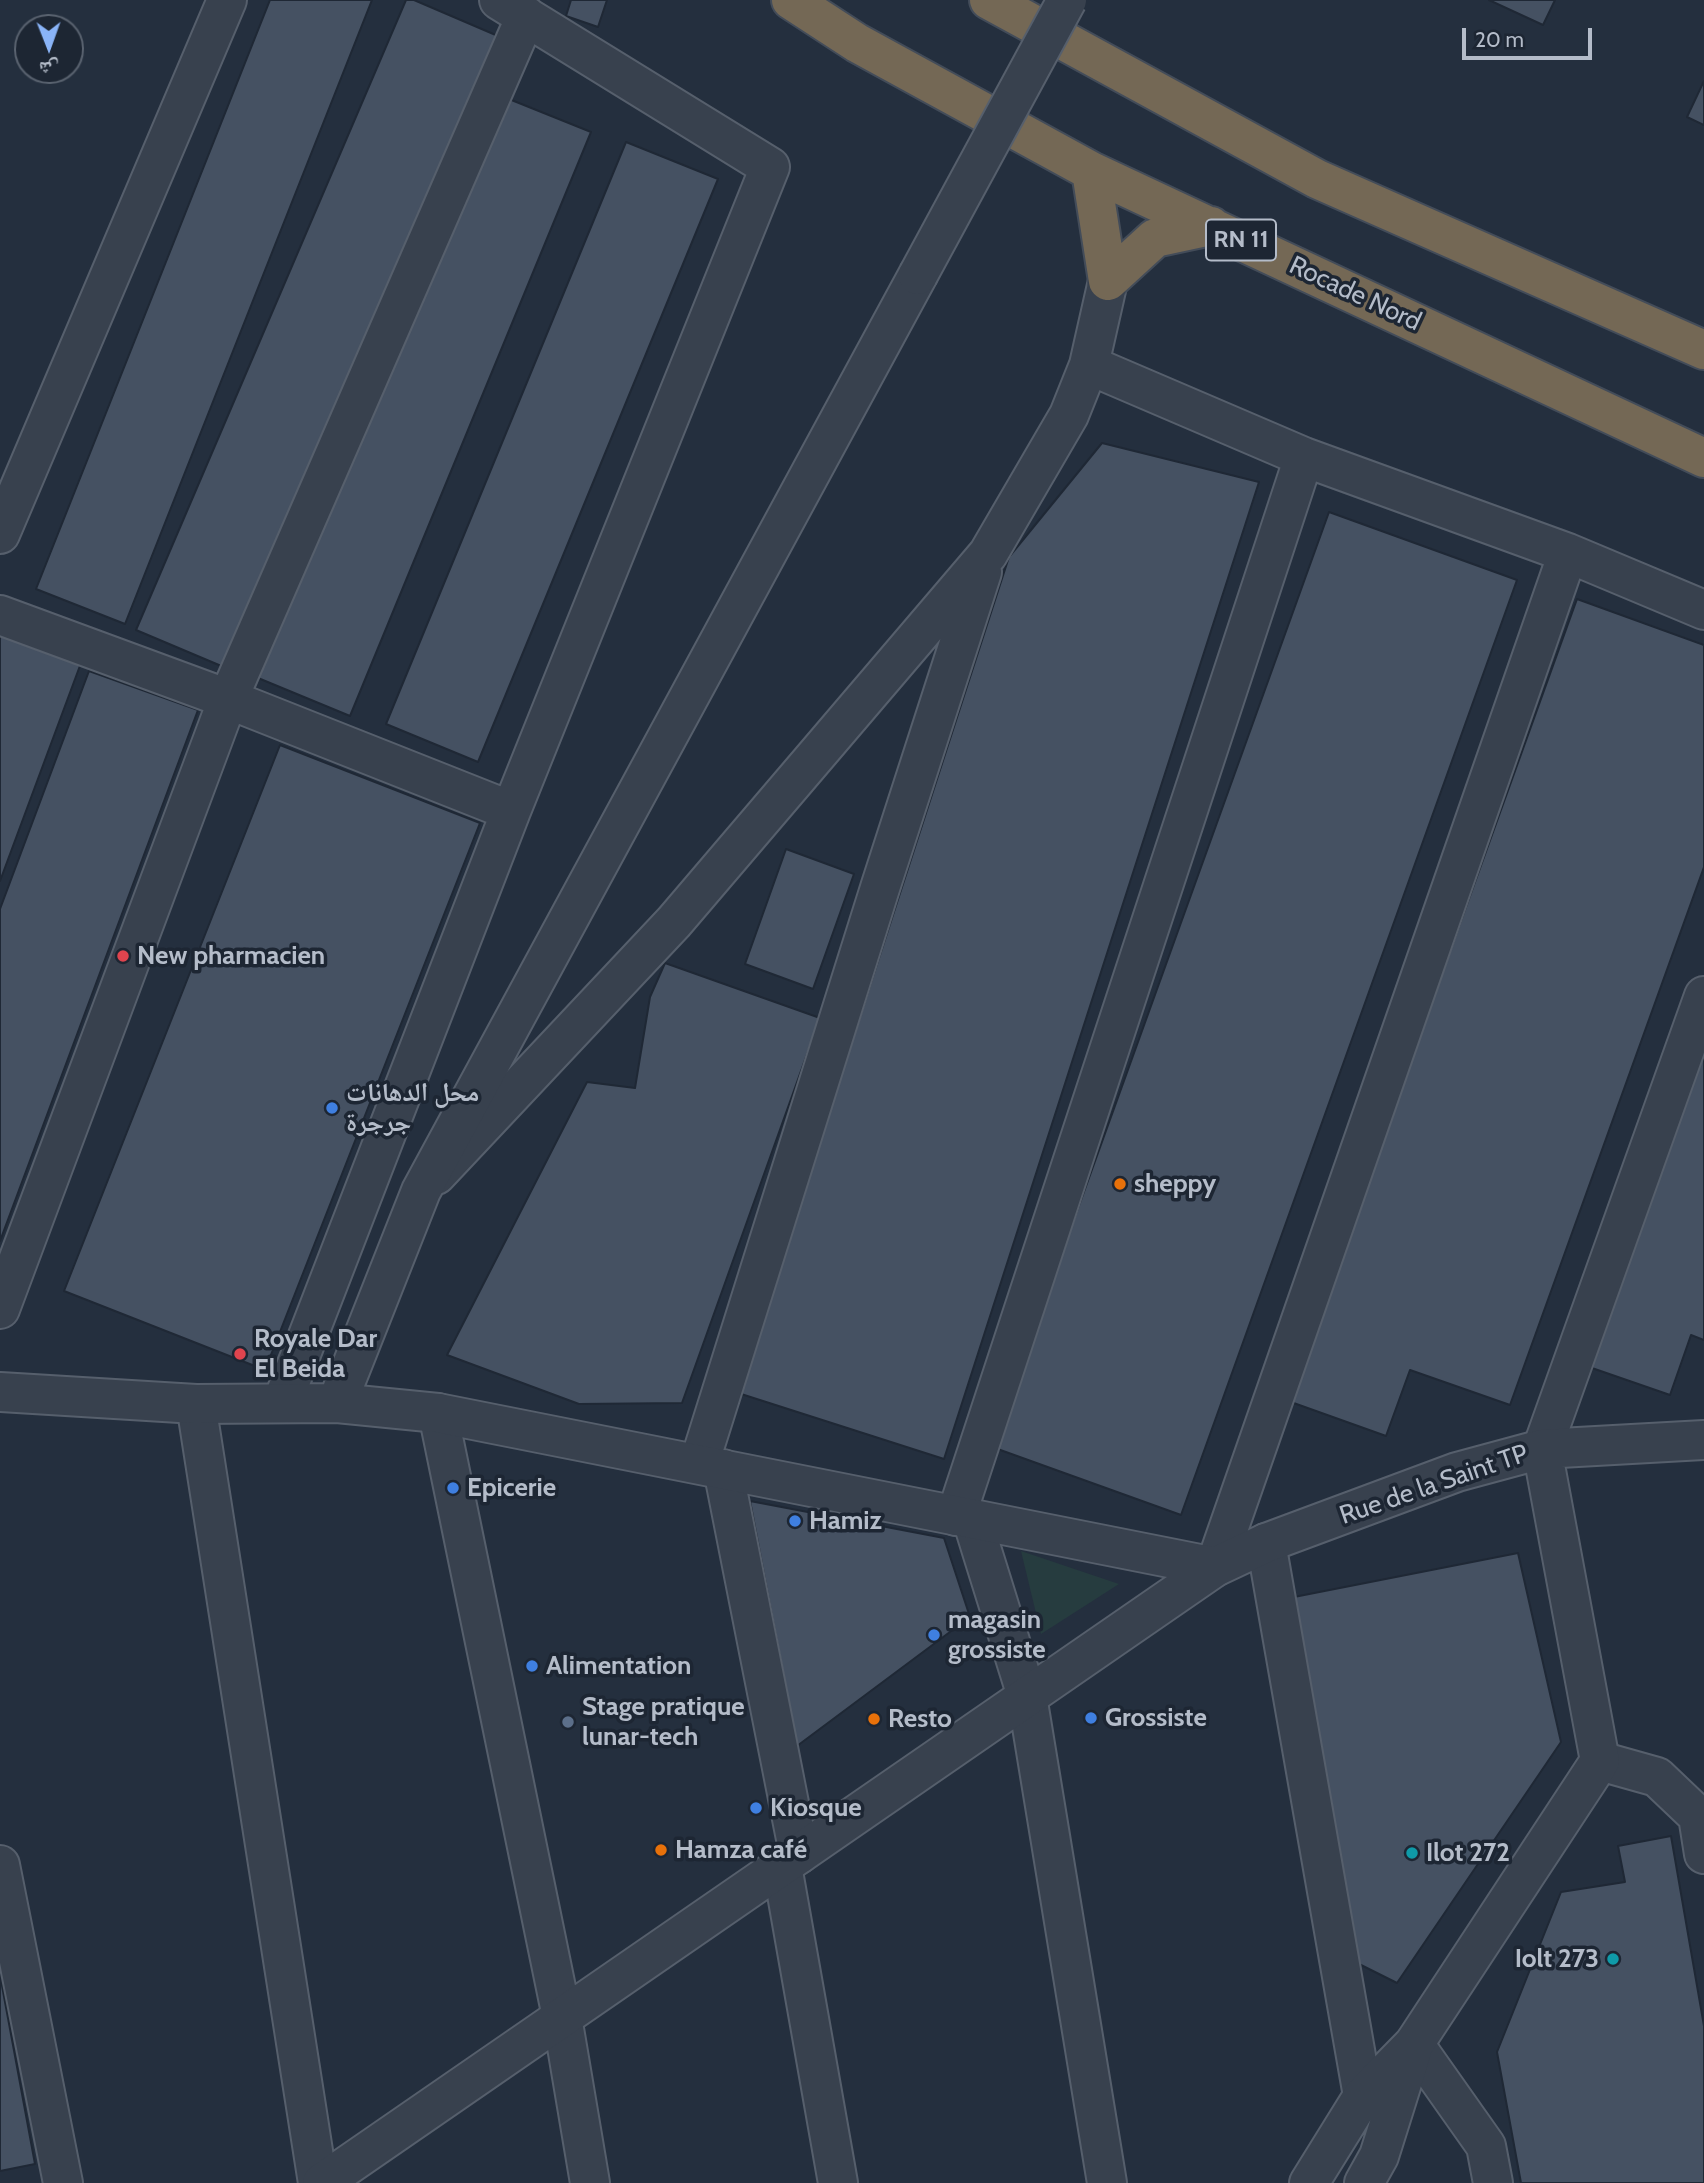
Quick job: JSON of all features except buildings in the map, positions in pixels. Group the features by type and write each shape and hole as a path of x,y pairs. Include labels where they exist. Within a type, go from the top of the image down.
{"highway":[{"name":"Rocade Nord","path":"791,0 857,43 1091,170 1704,458"},
{"path":"989,0 1317,179 1704,350"},
{"path":"1091,170 1108,281"},
{"path":"1108,281 1155,239 1211,226"}],"street":[{"path":"0,534 228,0"},
{"path":"337,1403 421,1191 1067,0"},
{"path":"0,1309 228,699 512,8 770,167 511,811 282,1403"},
{"path":"421,1191 674,922 988,554 1069,415 1089,365 1108,281"},
{"path":"1089,365 1304,457 1568,553 1704,610"},
{"path":"1107,2183 1027,1696 964,1517 1304,457"},
{"path":"0,1392 195,1404 337,1403 438,1413 1214,1567 1568,553"},
{"path":"838,2183 791,1860 711,1467 880,888 988,554"},
{"path":"0,615 228,699 511,811"},
{"path":"1309,2183 1363,2095 1415,2044 1600,1761 1542,1449 1704,996"},
{"path":"195,1404 320,2183"},
{"path":"438,1413 562,2017 590,2183"},
{"name":"Rue de la Saint TP","path":"320,2183 1214,1567 1266,1543 1457,1472 1542,1449 1704,1440"},
{"path":"1266,1543 1363,2095"},
{"path":"1600,1761 1657,1777 1698,1816 1704,1854"},
{"path":"0,1865 64,2183"},
{"path":"1364,2183 1379,2156 1415,2044"},
{"path":"1415,2044 1486,2146 1493,2183"}],"green space":[{"path":"1021,1551 1119,1584 1041,1634"}],"place":[{"name":"New pharmacien","path":"123,956"},
{"name":"محل الدهانات جرجرة","path":"332,1108"},
{"name":"sheppy","path":"1120,1184"},
{"name":"Royale Dar El Beida","path":"240,1354"},
{"name":"Epicerie","path":"453,1488"},
{"name":"Hamiz","path":"795,1521"},
{"name":"magasin grossiste","path":"934,1635"},
{"name":"Alimentation","path":"532,1666"},
{"name":"Grossiste","path":"1091,1718"},
{"name":"Resto","path":"874,1719"},
{"name":"Stage pratique lunar-tech","path":"568,1722"},
{"name":"Kiosque","path":"756,1808"},
{"name":"Hamza café","path":"661,1850"},
{"name":"Ilot 272","path":"1412,1853"},
{"name":"Iolt 273","path":"1613,1959"}]}
